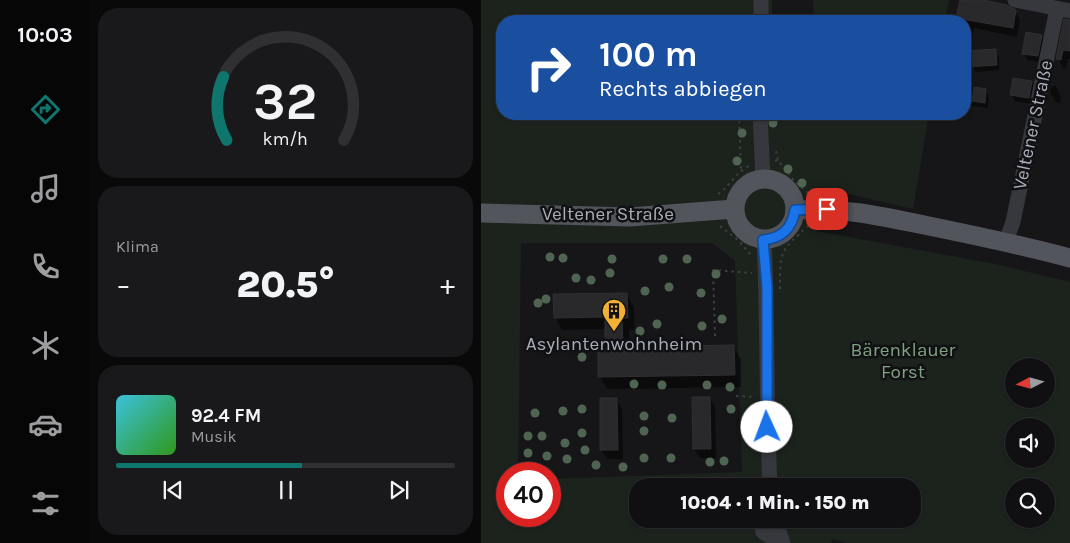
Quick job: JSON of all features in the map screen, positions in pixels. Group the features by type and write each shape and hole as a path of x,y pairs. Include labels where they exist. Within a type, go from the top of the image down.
{"main road":[{"path":"763,179 782,184 794,200 795,210 789,228 775,239 755,239 740,228 734,209 739,192 754,181 763,179"},
{"name":"Veltener Straße","path":"481,213 630,217 734,209"},
{"path":"795,210 827,209 860,212 1006,241 1070,258"}],"street":[{"path":"761,0 761,15"},
{"path":"1015,0 1063,10"},
{"name":"Veltener Straße","path":"1006,241 1013,222 1063,10"},
{"path":"760,120 763,179"},
{"path":"763,240 767,287 766,387 770,478"},
{"path":"762,528 763,532 782,543"},
{"path":"778,528 782,543"}],"path":[{"path":"739,120 741,170"},
{"path":"772,161 778,160 795,182 811,196"},
{"path":"716,196 729,187 741,170 751,165"},
{"path":"717,222 738,240 751,256"},
{"path":"780,256 789,244 810,224"},
{"path":"715,336 713,270 752,273"},
{"path":"736,396 759,397"}],"green space":[{"name":"Bärenklauer Forst","path":"481,0 772,0 772,15 496,15 496,120 928,120 913,209 818,187 817,231 1000,265 1070,282 1070,543 847,543 833,539 831,543 481,543","holes":["521,243 712,243 735,261 742,472 561,479 561,527 496,527 496,462 518,462"]},
{"path":"813,0 949,0 946,15 814,15"}],"building":[{"path":"960,0 983,0 1007,5 1016,10 1013,28 971,21 971,15 957,15"},
{"path":"1064,19 1070,20 1070,51 1063,50 1061,60 1056,59"},
{"path":"1026,32 1042,35 1038,56 1022,54"},
{"path":"996,49 997,65 971,67 971,51"},
{"path":"1013,78 1032,81 1029,98 1010,95"},
{"path":"974,87 986,89 985,103 972,101"},
{"name":"Asylantenwohnheim","path":"627,293 628,318 622,318 623,347 734,345 735,375 598,377 598,347 605,347 605,317 554,318 553,294"},
{"path":"692,397 710,397 711,449 693,449"},
{"path":"600,398 617,398 618,450 600,450"}],"place":[{"name":"Asylantenwohnheim","path":"614,332"}],"route":[{"path":"767,427 767,287 763,240 775,239 783,234 794,219 795,210 827,209"}]}
